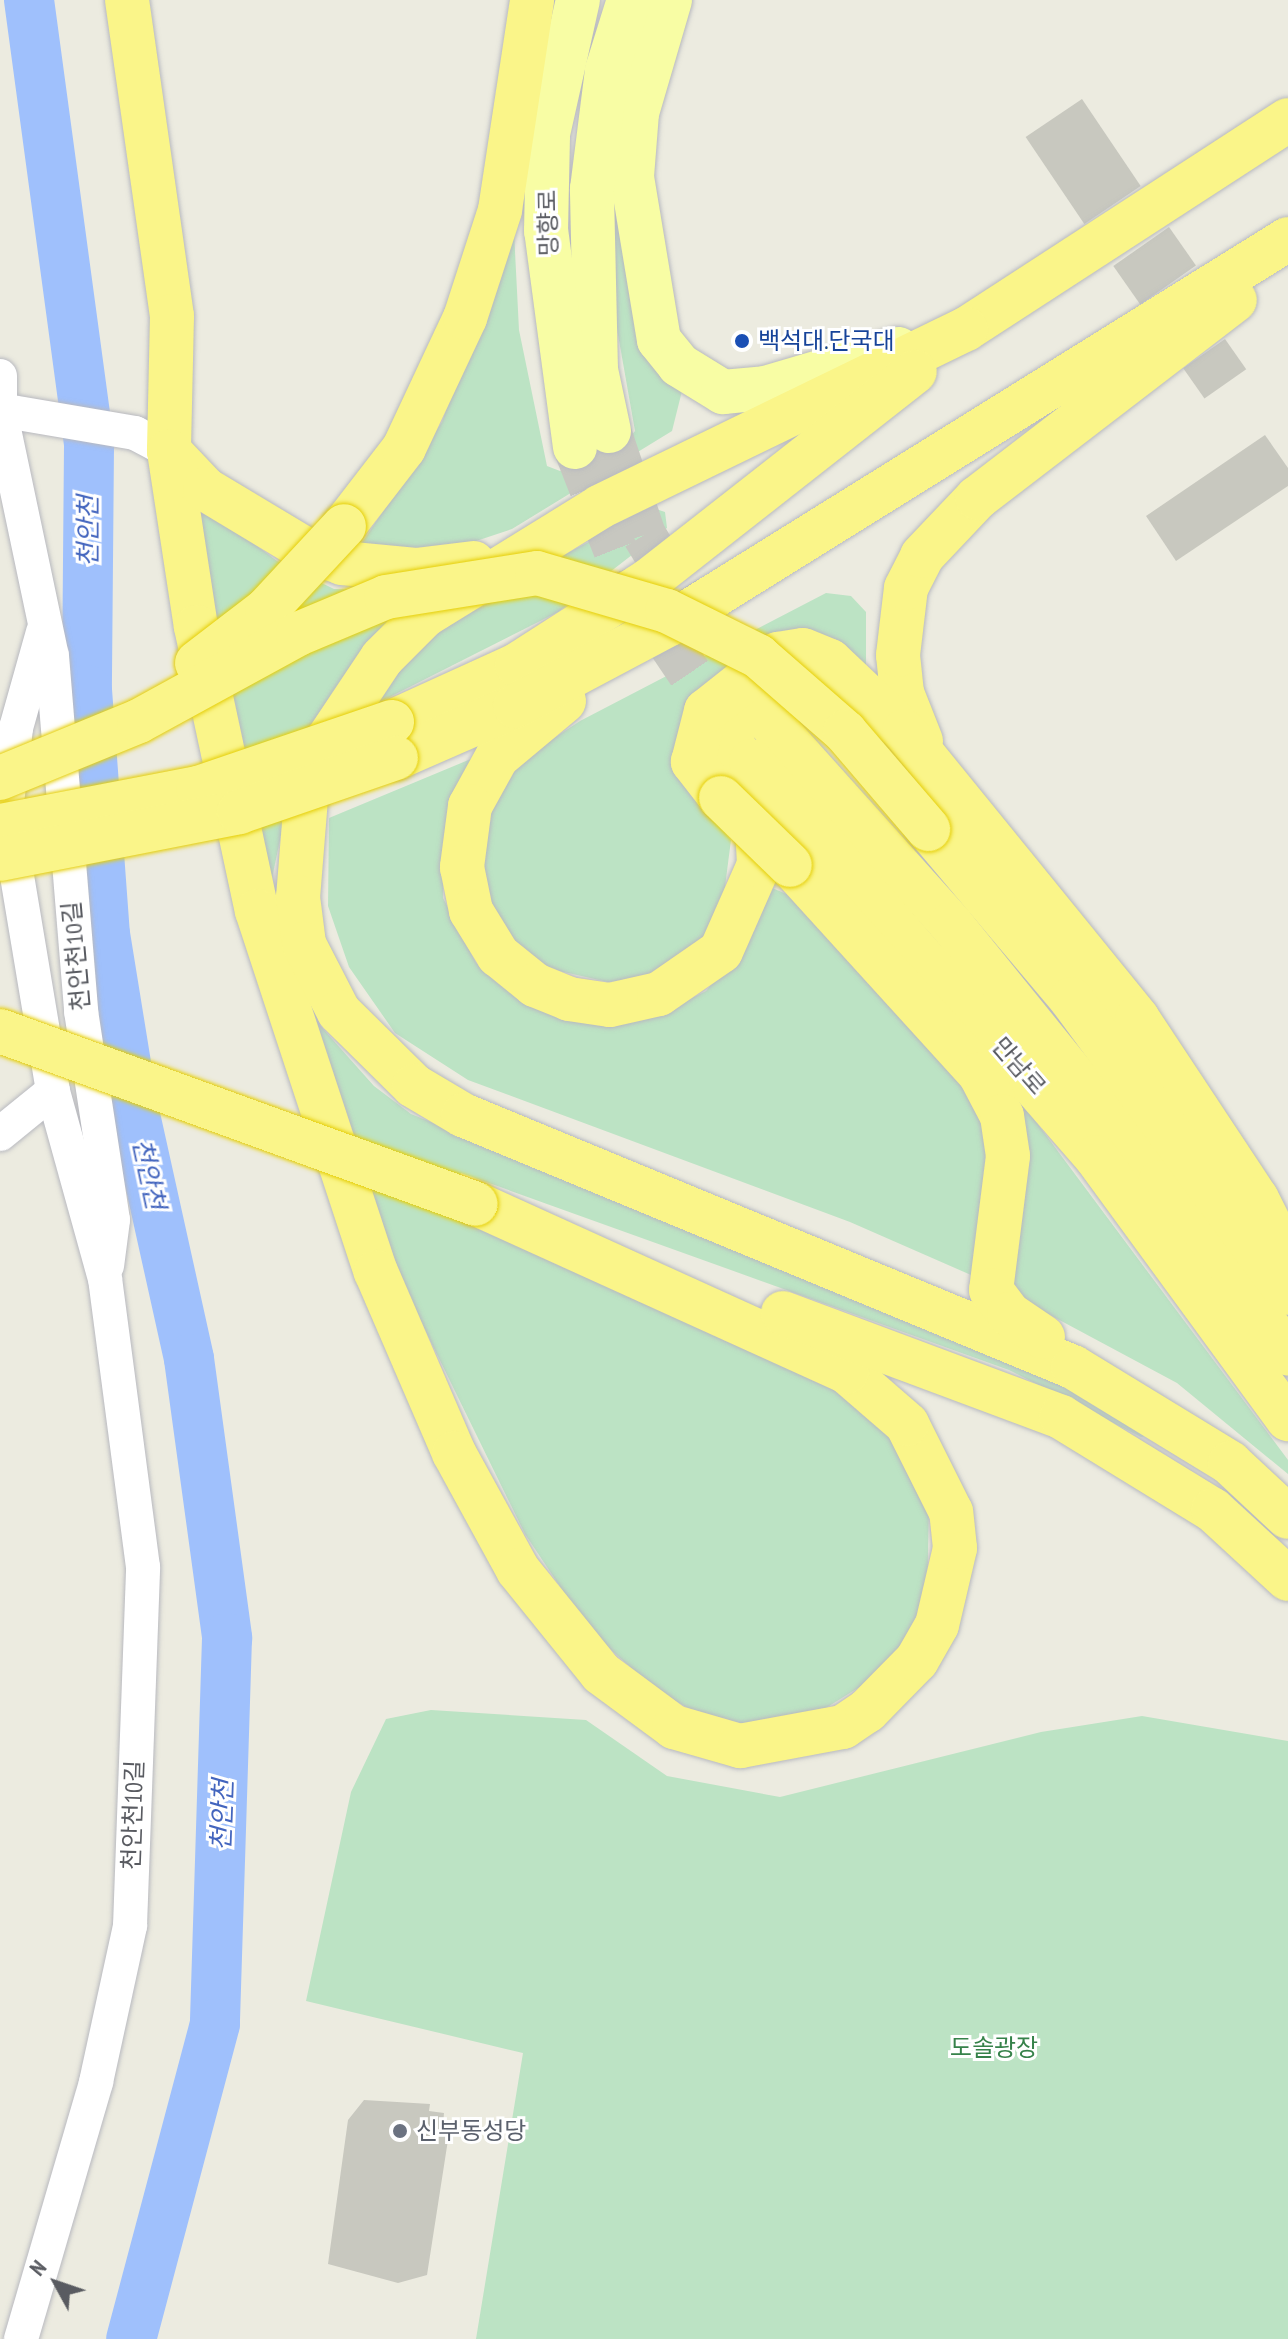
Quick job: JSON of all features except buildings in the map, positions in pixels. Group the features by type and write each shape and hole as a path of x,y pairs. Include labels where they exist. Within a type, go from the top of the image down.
{"highway":[{"path":"127,0 172,316 166,387 169,451 196,627 257,911 299,1048 376,1272 454,1453 518,1570 601,1673 674,1727 740,1746 843,1727 867,1711 917,1660 937,1625 955,1548 951,1512 907,1424 847,1372 476,1204"},
{"path":"0,757 111,712 211,654 267,609 344,526 423,415 481,273 500,210 532,0"},
{"path":"0,859 239,812 394,740 648,581 966,329 1288,120"},
{"path":"0,826 198,788 394,740 515,706 669,624 1288,239"},
{"path":"935,768 902,693 898,655 906,588 922,556 977,498 1288,259"},
{"path":"966,329 541,541 403,633 356,692 312,773 299,831 298,897 304,944 339,1012 414,1086 463,1115 1008,1338 1159,1416"},
{"path":"166,387 230,500"},
{"path":"169,451 205,489 230,500 267,530 342,563 443,572 541,541"},
{"path":"0,778 139,721 298,634 386,597 537,573 657,608 758,656 845,732 1071,999 1288,1293"},
{"path":"669,624 497,757 470,806 462,867 471,911 498,955 535,985 610,1005 659,994 721,951 759,865 756,805 743,720"},
{"path":"1288,1261 1257,1199 1137,1018 1035,901 935,768 830,661 790,650 727,689 698,723 693,762 721,798 790,865 980,1074 1002,1116 1008,1156 989,1273 996,1302 1230,1463 1288,1517"},
{"name":"만남로","path":"743,720 951,924 1160,1182 1288,1354"},
{"name":"만남로","path":"743,720 821,847 1096,1157 1288,1419"},
{"path":"0,1031 1023,1399 1213,1510 1288,1579"}],"main road":[{"name":"망향로","path":"578,0 548,134 546,231 592,439 596,370 592,189 607,70 629,0"},
{"path":"670,0 637,113 632,177 647,301 659,340 679,365 723,392 765,388 966,329"}],"street":[{"name":"천안천10길","path":"0,376 43,632 52,656 81,1011 113,1220 105,1279"},
{"path":"8,412 130,432 169,451"},
{"name":"천안천10길","path":"21,2339 96,2082 130,1926 142,1552 105,1279 53,1091 6,811 16,728 43,632"},
{"path":"0,1134 53,1091"}],"green space":[{"path":"614,189 682,391 672,431 512,529 443,552 360,546 442,422 513,212 519,330 547,466 560,471 623,445 635,431 617,329"},
{"path":"188,494 277,561 334,589 420,590 285,816 271,883"},
{"path":"653,508 665,512 667,528 558,612 372,706 409,659 473,603"},
{"path":"826,593 851,596 866,612 866,673 819,641 702,806 731,840 723,902 700,943 648,977 608,982 546,968 510,939 483,886 485,822 521,760 580,721"},
{"path":"478,756 443,849 443,898 476,963 493,977 660,1014 706,991 754,931 772,888 813,905 967,1082 991,1131 971,1275 850,1222 468,1080 395,1033 349,967 328,906 329,818"},
{"path":"309,1013 374,1086 411,1114 1006,1354 1150,1435 1141,1437 1009,1370 461,1173 447,1214 873,1406 929,1502 927,1607 890,1668 813,1716 746,1725 690,1709 657,1691 589,1630 525,1534 405,1289"},
{"path":"1004,1079 1288,1460 1288,1474 1177,1383 1011,1294"},
{"name":"도솔광장","path":"431,1710 586,1720 667,1776 780,1797 1041,1732 1142,1716 1288,1741 1288,2339 476,2339 523,2053 306,2001 351,1792 386,1719"}],"waterway":[{"name":"천안천","path":"29,0 89,446 87,690 105,934 133,1106 189,1359 227,1638 215,2024 131,2339"}],"tunnel":[{"path":"609,431 644,535 709,640"},
{"path":"575,447 628,582 728,730"}],"place":[{"name":"백석대.단국대","path":"742,341"},
{"name":"신부동성당","path":"400,2131"}]}
